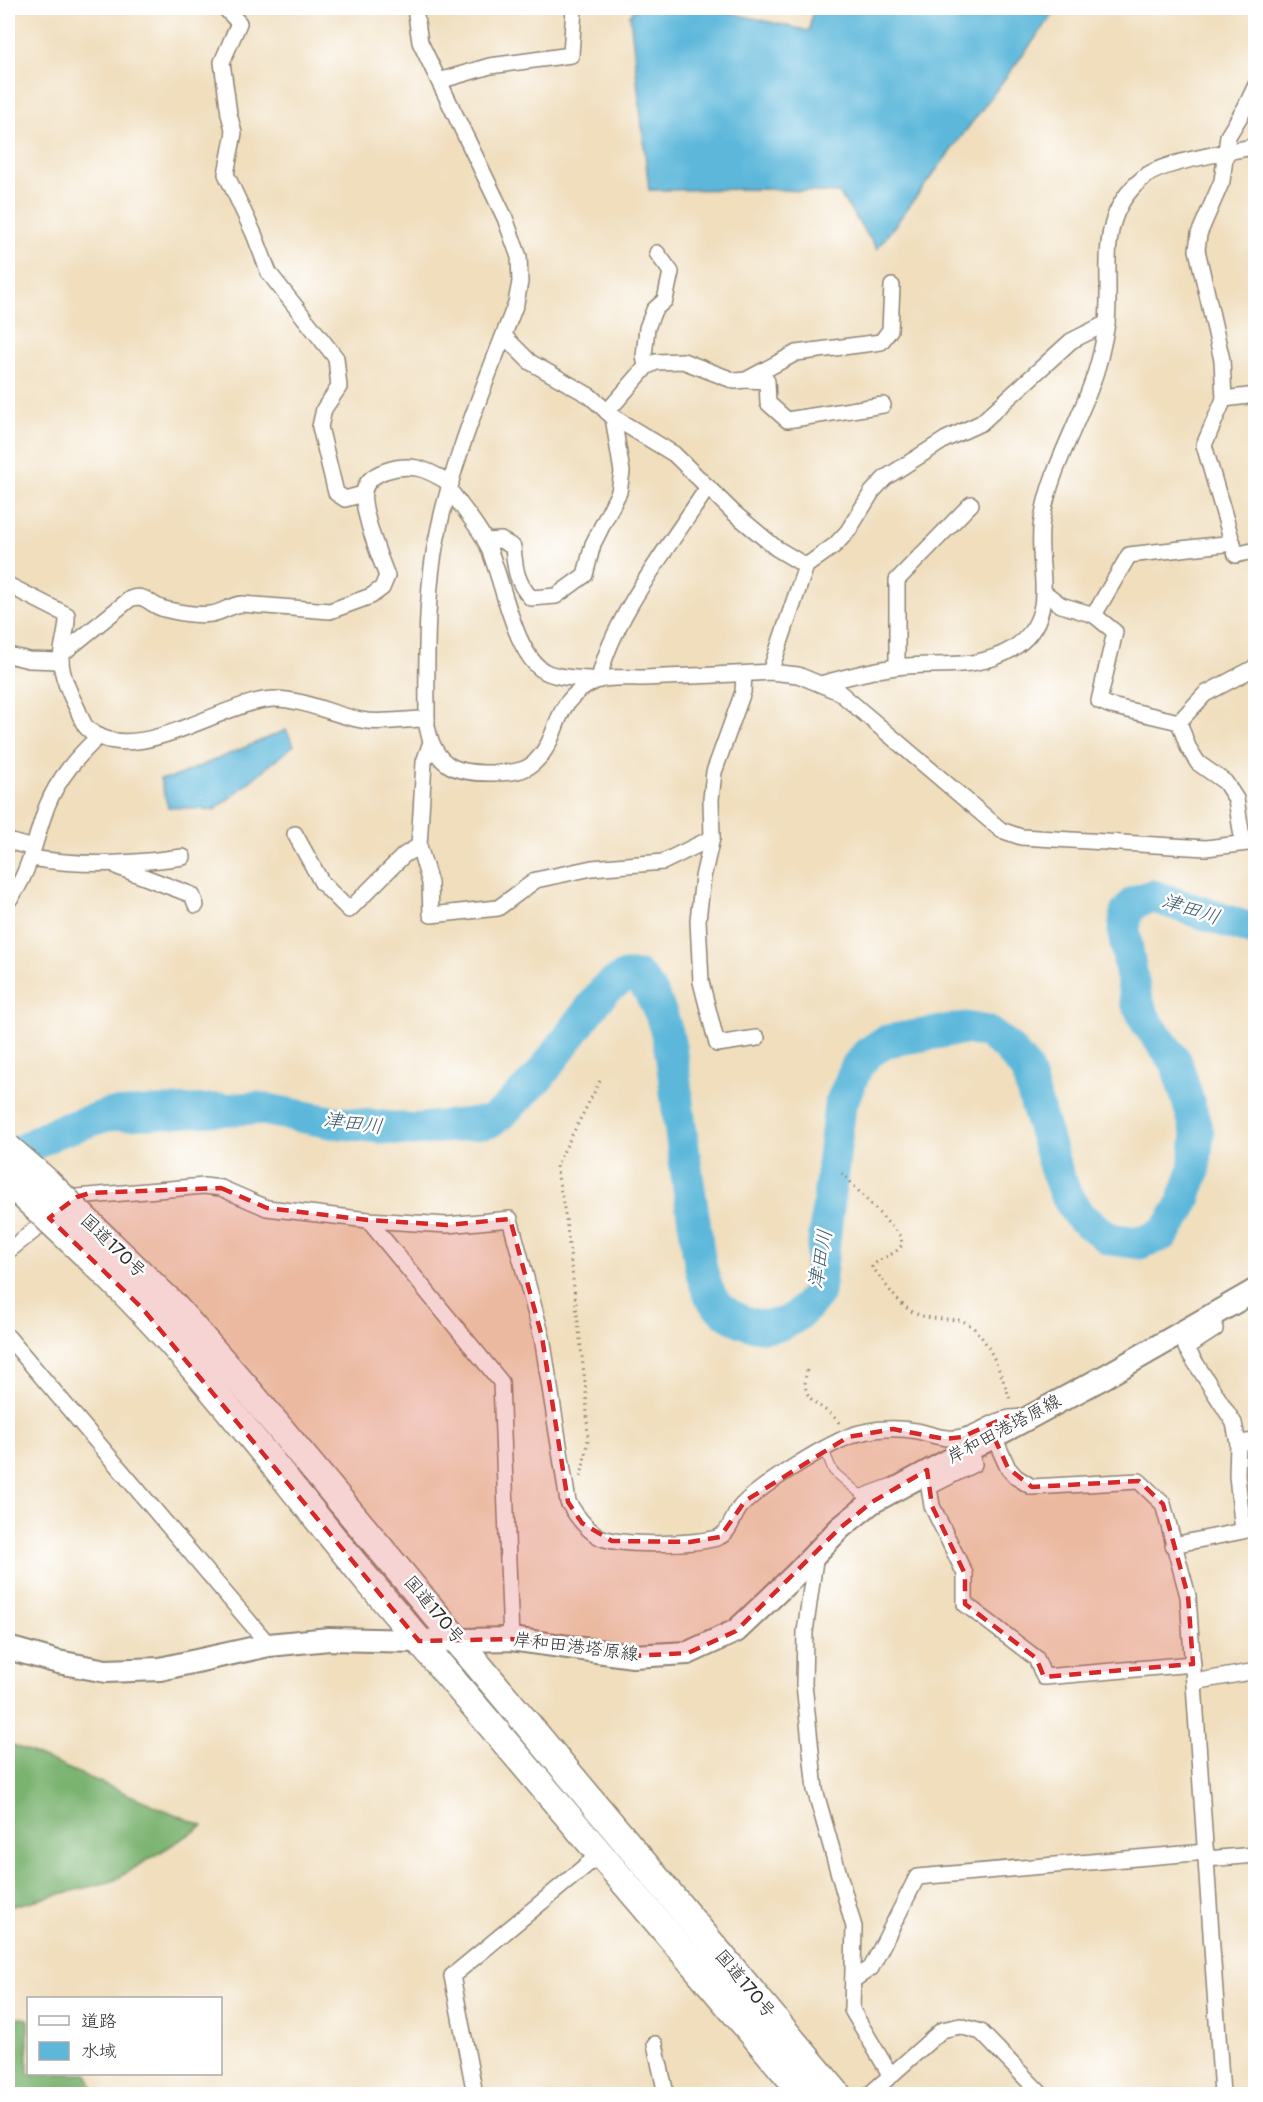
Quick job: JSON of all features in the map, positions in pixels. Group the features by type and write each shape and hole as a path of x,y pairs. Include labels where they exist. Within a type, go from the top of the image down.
{"highway":[{"name":"国道170号","path":"8,1149 46,1182 142,1308 419,1641 804,2094"},
{"name":"国道170号","path":"8,1181 171,1303 458,1639 837,2094"}],"main road":[{"name":"岸和田港塔原線","path":"8,1647 84,1668 124,1671 160,1669 269,1645 329,1639 419,1641 511,1639 633,1656 688,1653 736,1631 840,1528 872,1502 1021,1418 1106,1376 1256,1290"}],"street":[{"path":"225,8 239,23 222,62 234,133 226,174 269,273 336,358 339,387 324,409 320,427 336,493 345,499 363,494"},
{"path":"415,8 420,42 505,218 519,257 520,282 516,303 460,450 434,553 428,603 427,719 430,745 424,762 419,846 430,883 430,915 498,908 536,880 592,868 663,862 712,838"},
{"path":"439,81 490,66 572,55 574,8"},
{"path":"1256,84 1228,136 1223,154 1222,181 1199,234 1197,250 1222,360 1224,399 1204,445 1236,555 1256,550"},
{"path":"821,684 873,670 962,665 988,660 1012,649 1029,634 1040,613 1045,593 1042,521 1051,485 1093,377 1107,323 1108,235 1116,213 1128,193 1144,177 1161,168 1256,146"},
{"path":"646,368 644,356 646,328 654,310 664,300 671,272 657,254"},
{"path":"746,380 796,353 881,342 890,330 892,286"},
{"path":"770,672 806,566 835,545 848,531 872,492 885,478 946,439 981,423 1071,341 1107,323"},
{"path":"504,336 530,362 590,396 610,415 674,454 776,548 806,566"},
{"path":"485,541 501,540 513,547 515,573 520,587 531,598 556,596 585,575 593,544 619,492 622,472 610,415 646,368 656,362 683,361 735,381 767,381 768,403 787,420 883,405"},
{"path":"1224,399 1256,395"},
{"path":"8,655 29,660 62,657 130,599 137,597 146,598 161,608 212,614 229,606 242,604 330,611 371,596 382,588 387,576 376,546 363,494 367,484 376,474 406,467 420,468 450,486 485,541 502,582 518,637 531,657 544,670 599,680 770,672 798,675 839,692 1001,830 1021,837 1206,848 1250,842 1236,799 1225,782 1198,763 1188,747 1179,722"},
{"path":"430,745 451,768 469,774 522,770 534,763 548,745 557,716 569,700 599,680 603,655 708,487"},
{"path":"897,667 897,580 970,504"},
{"path":"1094,615 1129,555 1233,543"},
{"path":"8,585 67,615 62,657 75,704 86,727 99,736 117,741 171,734 255,701 276,699 307,704 367,721 427,719"},
{"path":"1045,593 1062,604 1094,615 1115,632 1099,700 1111,706 1179,722"},
{"path":"1179,722 1205,694 1256,667"},
{"path":"744,674 743,692 714,772 711,799 712,838 703,877 698,920 701,982 717,1044 758,1038"},
{"path":"8,901 32,853 47,804 74,759 99,736"},
{"path":"295,834 322,883 349,910 404,855 419,846"},
{"path":"8,841 60,863 112,865 183,857"},
{"path":"112,865 192,895 196,905"},
{"path":"8,1251 77,1197 90,1194 204,1186 221,1188 267,1208 368,1220 447,1225 510,1219 542,1337 568,1502 582,1523 599,1537 612,1541 690,1542 720,1537 728,1529 734,1512 745,1501 824,1449 848,1437 870,1431 893,1429 915,1430 945,1439 962,1437 1009,1416 1021,1418"},
{"path":"368,1220 501,1382 511,1639"},
{"path":"1173,1545 1243,1532 1237,1476 1238,1443 1234,1424 1186,1348 1215,1329 1214,1314"},
{"path":"8,1337 269,1645"},
{"path":"993,1435 1008,1468 1016,1477 1032,1487 1139,1481 1163,1504 1188,1596 1222,2094"},
{"path":"1238,1443 1256,1441"},
{"path":"969,1448 974,1464 929,1487 932,1506 964,1574 965,1604 1036,1658 1044,1677 1193,1664"},
{"path":"816,1553 806,1632 806,1707 815,1790 854,1928 852,2010 891,2076"},
{"path":"1194,1682 1256,1671"},
{"path":"475,2094 452,1976 600,1854"},
{"path":"852,1980 871,1968 917,1876 1206,1856 1256,1855"},
{"path":"870,2094 942,2030 960,2026 981,2032 1041,2094"},
{"path":"655,2044 666,2094"}],"lane":[{"path":"824,1449 833,1471 860,1494 889,1483 900,1486"}],"path":[{"path":"573,1510 588,1440 586,1391 566,1219 555,1166 600,1081"},
{"path":"842,1173 901,1236 902,1245 894,1256 876,1261 872,1267 908,1309 935,1321 960,1319 972,1328 994,1355 1021,1418"},
{"path":"807,1370 804,1384 810,1398 832,1413 848,1437"}],"highlighted area":[{"path":"221,1188 267,1208 368,1220 447,1225 510,1219 542,1337 568,1502 582,1523 612,1541 690,1542 720,1537 745,1501 848,1437 893,1429 945,1439 962,1437 1009,1416 1025,1418 993,1435 1008,1468 1032,1487 1139,1481 1163,1504 1188,1596 1193,1664 1044,1677 1036,1658 965,1604 965,1574 932,1506 927,1470 872,1502 840,1528 736,1631 688,1653 633,1656 511,1639 419,1641 142,1308 49,1218 77,1197 90,1193"}],"green space":[{"path":"8,1743 203,1826 113,1881 8,1907"},
{"path":"8,2016 27,2019 27,2075 87,2075 96,2094 8,2094"}],"water":[{"path":"636,8 709,8 809,31 813,8 1058,8 877,249 839,193 766,189 649,190 630,15"},
{"path":"286,730 294,745 215,810 168,807 160,779 172,778"}],"waterway":[{"name":"津田川","path":"8,1158 54,1133 107,1115 257,1108 331,1122 412,1130 489,1122 502,1113 538,1078 606,988 625,977 639,977 658,1007 669,1040 698,1254 710,1295 720,1308 746,1323 759,1326 781,1324 801,1312 818,1292 840,1106 857,1066 868,1053 887,1041 965,1028 987,1032 1006,1046 1026,1069 1055,1167 1065,1193 1079,1216 1110,1239 1140,1243 1164,1234 1181,1208 1194,1171 1198,1134 1176,1062 1147,1023 1136,1000 1124,932 1126,913 1135,902 1152,896 1256,931"}]}
